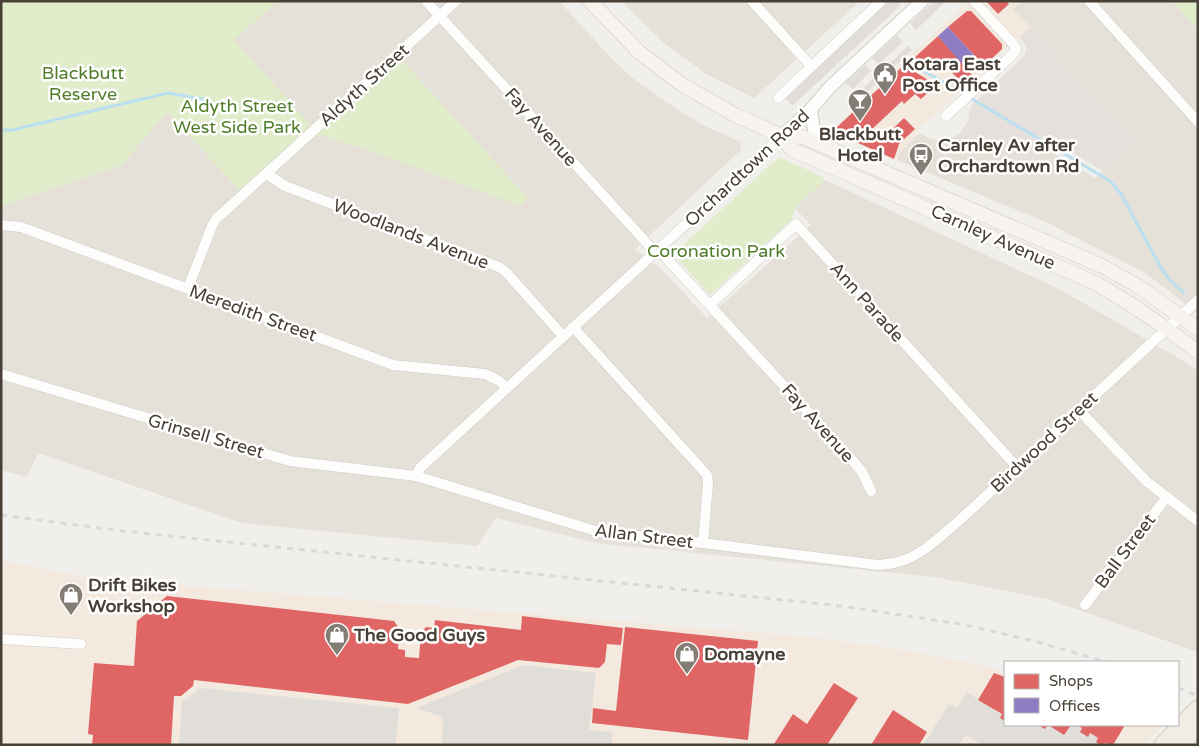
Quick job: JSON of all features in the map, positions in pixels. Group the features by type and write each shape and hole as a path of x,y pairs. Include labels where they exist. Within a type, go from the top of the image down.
{"main road":[{"name":"Carnley Avenue","path":"590,1 638,52 681,84 735,115 782,136 803,137 1102,266 1138,286 1198,329"},
{"name":"Carnley Avenue","path":"782,136 791,149 1091,281 1118,295 1198,352"},
{"path":"1162,745 1198,708"},
{"path":"1180,745 1198,727"}],"street":[{"name":"Fay Avenue","path":"426,1 853,461 862,472 871,491"},
{"name":"Aldyth Street","path":"188,288 214,222 456,1"},
{"path":"752,1 811,66"},
{"name":"Orchardtown Road","path":"778,98 881,1"},
{"name":"Orchardtown Road","path":"416,476 420,468 782,136 811,109 830,87 922,1"},
{"path":"946,116 1016,50 1015,46 974,1"},
{"path":"1089,1 1198,122"},
{"path":"811,109 814,130 821,145"},
{"name":"Woodlands Avenue","path":"267,174 271,179 285,186 499,268 506,272 563,336"},
{"name":"Ann Parade","path":"710,305 796,224 1017,467"},
{"name":"Meredith Street","path":"1,225 21,227 393,365 485,374 499,381 507,388"},
{"name":"Birdwood Street","path":"878,565 898,562 912,557 927,547 960,519 1198,300"},
{"path":"573,327 707,474 708,484 703,543"},
{"name":"Grinsell Street","path":"1,374 290,460 416,476"},
{"path":"1079,410 1134,470 1166,498 1198,521"},
{"name":"Allan Street","path":"416,476 598,532 878,565"},
{"name":"Ball Street","path":"1085,605 1166,498"},
{"path":"1,639 81,644"}],"shaded area":[{"path":"278,1 559,1 614,61 635,80 681,112 705,126 740,142 741,150 635,249 662,270 707,318 811,225 795,208 825,180 1061,290 1198,371 1198,652 1047,599 935,577 596,543 496,518 477,546 242,523 38,453 27,477 1,470 1,206 122,165 167,111 244,195 311,133 362,148 315,130 233,40"},
{"path":"621,1 860,1 754,98 708,75 664,43"},
{"path":"886,1 897,1 901,5 792,106 783,96"},
{"path":"934,1 946,1 916,30 910,23"},
{"path":"970,1 1021,1 1013,9 1030,27 918,130 920,133 900,152 897,160 838,134 837,127 882,80"},
{"path":"1021,1 1172,1 1198,29 1198,313 1145,273 1048,223 897,160 900,152 920,133 931,139 939,140 954,137 960,133 1030,163 1039,145 1095,178 1135,143 1013,9"},
{"path":"1030,27 1135,143 1103,171 1044,135 1030,163 960,133 968,121 970,107 1023,57 1026,51 1025,44 1019,37"},
{"path":"897,35 903,42 878,64 872,58"},
{"path":"908,46 912,50 862,97 858,93"},
{"path":"865,65 871,71 853,89 845,83"},
{"path":"1,561 92,578 802,636 886,647 985,666 1004,673 1004,726 1163,726 1142,745 74,745 79,696 73,745 1,745"},
{"path":"524,665 596,673 589,730 612,732 612,745 442,745 443,717 416,708"},
{"path":"200,688 399,708 396,744 179,745 182,702"},
{"path":"967,692 1004,716 1004,726 1050,726 1064,735 1070,726 1078,726 1109,745 982,745 966,735 959,745 923,745 949,704 957,708"}],"green space":[{"path":"1,1 278,1 234,40 315,130 397,55 528,198 520,206 362,148 311,133 244,195 167,112 122,165 1,206"},
{"path":"1172,1 1198,1 1198,29"},
{"name":"Coronation Park","path":"779,157 823,177 825,180 795,208 791,220 710,295 673,254"}],"building: Shops":[{"path":"986,1 1006,1 1009,4 998,14"},
{"path":"967,11 971,11 1002,44 1002,49 984,66 948,27"},
{"path":"938,36 973,76 964,85 940,60 929,69 913,59"},
{"name":"Blackbutt Hotel","path":"904,65 936,85 921,99 915,94 904,104 902,101 870,131 884,137 904,118 915,129 899,144 894,159 838,134 837,127"},
{"path":"167,596 394,621 400,630 398,649 405,650 405,657 419,658 421,633 426,627 434,628 435,620 521,630 522,616 623,628 621,645 607,644 605,662 599,668 518,660 408,704 194,680 193,686 181,696 174,696 171,745 92,745 93,735 88,734 94,663 134,666 137,621"},
{"name":"Domayne","path":"625,627 758,641 748,740 592,723 593,708 616,711"},
{"path":"994,673 1004,677 1004,720 1000,718 1002,714 978,700"},
{"path":"834,683 858,698 827,745 774,744 793,714 807,724"},
{"path":"893,710 927,732 919,745 871,745"},
{"path":"1050,726 1070,726 1064,735"},
{"path":"1078,726 1124,726 1113,745 1105,743 1100,745 1096,742 1098,738 1090,733 1088,737 1080,732 1082,728"}],"building: Offices":[{"path":"948,27 984,66 979,71 968,59 962,64 938,36"}],"waterway":[{"path":"909,63 963,93"},
{"path":"1,130 12,130 168,93 208,100"},
{"path":"972,99 1114,185 1121,194 1160,266 1169,279 1184,293"}],"railway":[{"path":"1,515 122,531 841,606 961,624 1034,641 1103,661"},
{"path":"1179,688 1198,696"}],"place":[{"name":"Kotara East Post Office","path":"885,95"},
{"name":"Blackbutt Hotel","path":"860,122"},
{"name":"Carnley Av after Orchardtown Rd","path":"921,176"},
{"name":"Drift Bikes Workshop","path":"71,616"},
{"name":"The Good Guys","path":"337,656"},
{"name":"Domayne","path":"687,675"}],"park label":[{"name":"Blackbutt Reserve","path":"83,83"},
{"name":"Aldyth Street West Side Park","path":"237,116"}]}
